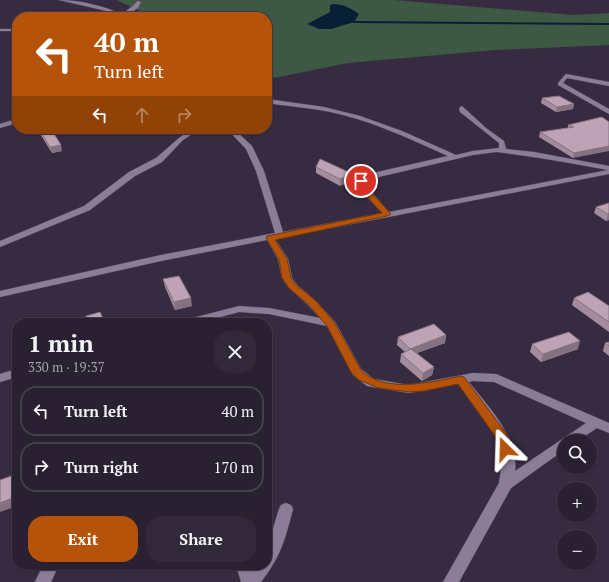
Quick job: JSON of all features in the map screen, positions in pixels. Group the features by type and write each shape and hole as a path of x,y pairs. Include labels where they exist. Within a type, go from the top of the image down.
{"street":[{"path":"62,0 114,12"},
{"path":"128,12 136,7 139,2"},
{"path":"0,30 12,30"},
{"path":"609,84 566,76 560,84 596,102 609,112"},
{"path":"272,103 358,117 408,136 455,157"},
{"path":"462,108 462,111 502,142 503,152"},
{"path":"0,126 12,122"},
{"path":"0,244 87,208 132,174 159,160 180,139 188,134"},
{"path":"235,134 249,148 263,177 275,237 283,259 287,278 293,287 311,302 331,324 357,372 371,383 409,389 484,376 496,378 603,425"},
{"path":"387,214 366,191 361,181 367,177 481,151 496,150 503,152 534,154 609,168"},
{"path":"0,294 161,258 609,172"},
{"path":"203,318 239,308 270,311 331,324"},
{"path":"0,378 12,374"},
{"path":"451,582 506,484 509,462 502,436 461,380"},
{"path":"583,434 603,425"},
{"path":"506,484 557,448"},
{"path":"272,553 275,548 286,509"},
{"path":"43,582 49,570"},
{"path":"245,570 249,582"},
{"path":"252,582 261,570"}],"green space":[{"path":"116,0 394,0 574,15 609,13 609,45 495,50 348,63 274,78 272,74 272,12 143,12"}],"water":[{"path":"333,4 347,7 359,14 354,22 331,29 319,29 307,24 330,12 330,5"}],"building":[{"path":"559,96 574,104 557,107 542,98"},
{"path":"602,117 609,122 609,146 574,153 540,132 574,127 568,125"},
{"path":"42,134 54,134 61,145 50,147"},
{"path":"320,159 353,174 340,179 316,167"},
{"path":"609,203 608,214 596,207"},
{"path":"179,276 191,298 174,302 163,279"},
{"path":"588,292 609,306 609,322 574,298"},
{"path":"100,312 103,318 87,318 86,316"},
{"path":"434,324 446,335 410,349 398,337"},
{"path":"569,332 580,341 543,354 532,344"},
{"path":"411,349 434,367 423,373 401,354"},
{"path":"12,476 12,498 0,503 0,480"}],"waterway":[{"path":"354,22 609,24"}],"route":[{"path":"361,181 362,186 387,214 270,238 283,259 287,278 293,287 311,302 331,324 357,372 362,378 379,385 409,389 461,380 502,436 505,449"}]}
